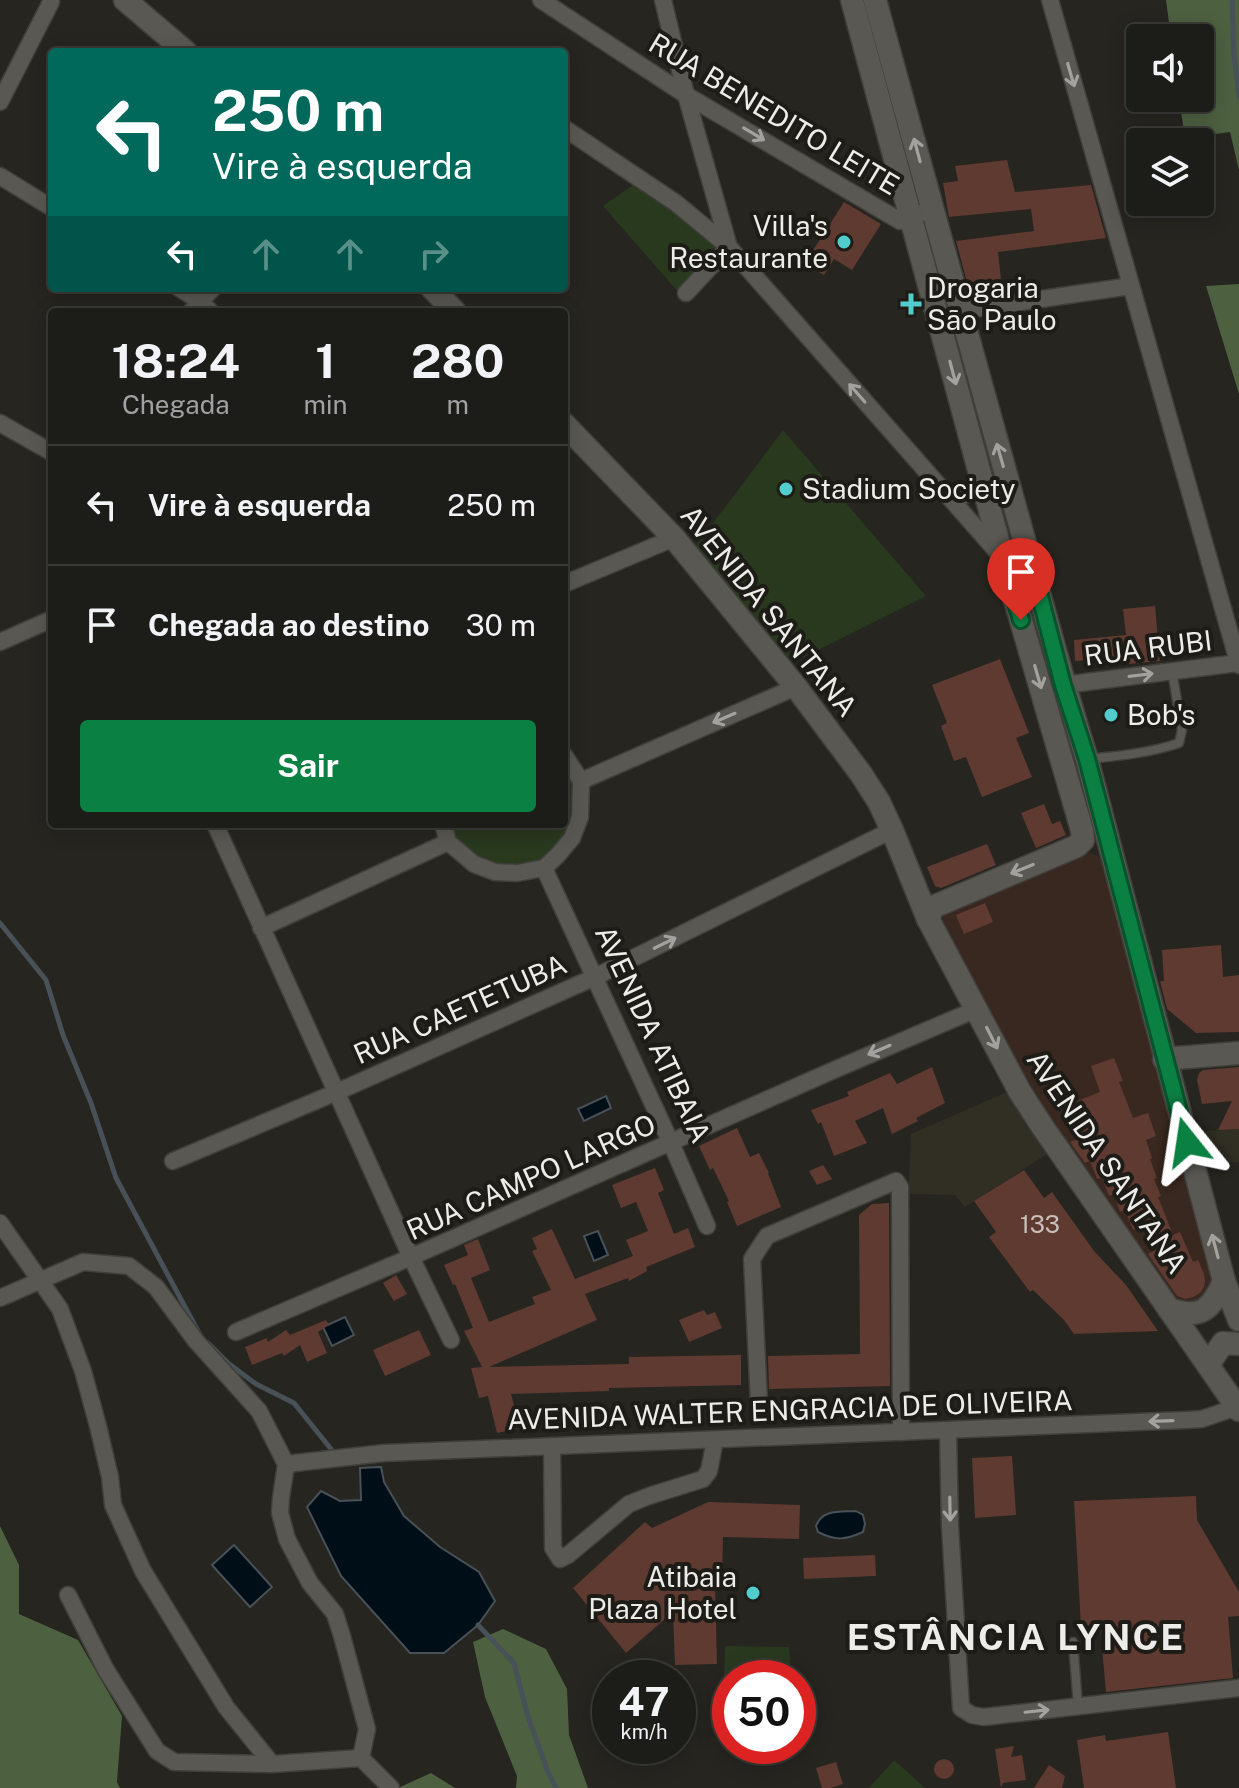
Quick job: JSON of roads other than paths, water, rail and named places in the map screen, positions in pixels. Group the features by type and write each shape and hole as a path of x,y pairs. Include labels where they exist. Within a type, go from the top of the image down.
{"main road":[{"path":"126,0 181,48"},
{"path":"852,0 908,224 1083,840 1069,851 929,907"},
{"path":"875,0 1063,685 1087,759 1224,1281 1239,1320"},
{"path":"436,292 451,308"},
{"name":"AVENIDA SANTANA","path":"568,428 674,538 796,687 861,774 879,802 1020,1092 1238,1409"},
{"path":"1003,559 1036,581"},
{"path":"1069,851 1078,850 1115,863"},
{"path":"1164,1059 1239,1053"},
{"path":"1169,1309 1180,1313 1202,1311 1212,1304 1224,1281"},
{"path":"1208,1365 1223,1343 1239,1344"}],"street":[{"name":"RUA BENEDITO LEITE","path":"541,0 686,95 908,224"},
{"path":"663,0 729,247"},
{"path":"1050,0 1239,664"},
{"path":"0,102 51,2"},
{"path":"568,131 676,203 729,247 1003,559"},
{"path":"0,176 48,205"},
{"path":"908,224 933,210"},
{"path":"686,293 729,247"},
{"path":"959,311 1131,286"},
{"path":"183,292 200,308"},
{"path":"0,423 48,450"},
{"path":"945,494 956,498 965,496 972,490 980,472"},
{"path":"568,582 674,538"},
{"path":"0,642 48,621"},
{"name":"RUA RUBI","path":"1063,685 1239,664"},
{"path":"581,781 796,687"},
{"path":"444,828 448,842 474,864 495,872 517,873 544,868 572,838 580,817 581,781 568,761"},
{"path":"217,828 451,1340"},
{"name":"RUA CAETETUBA","path":"173,1161 595,977 892,830"},
{"path":"261,928 448,842"},
{"name":"AVENIDA ATIBAIA","path":"544,868 707,1226"},
{"name":"RUA CAMPO LARGO","path":"236,1332 977,1009"},
{"path":"759,1402 752,1259 767,1236 896,1181 900,1187 901,1432"},
{"path":"0,1223 60,1309 83,1371 110,1477 113,1505 143,1571 226,1707 272,1764"},
{"path":"0,1298 83,1262 129,1266 156,1287 196,1341 259,1411 286,1464 280,1513 287,1539 310,1583 335,1614 367,1729 361,1758"},
{"name":"AVENIDA WALTER ENGRACIA DE OLIVEIRA","path":"286,1464 384,1453 1186,1420 1238,1409"},
{"path":"948,1431 950,1526 961,1708 972,1715 984,1717 1239,1688"},
{"path":"552,1446 553,1548 560,1559 629,1504 703,1479 709,1471 715,1440"},
{"path":"68,1595 106,1670 157,1751 174,1762 272,1764 361,1758 391,1788"}],"lane":[{"path":"1087,759 1143,752 1179,743 1182,730 1172,671"},
{"path":"1073,1642 1078,1707"}],"waterway":[{"path":"1232,0 1239,97"},
{"path":"0,923 46,980 116,1178 199,1333"},
{"path":"208,1343 256,1384 294,1403 331,1449"},
{"path":"478,1625 514,1663 528,1717 556,1788"}],"place":[{"name":"Villa's Restaurante","path":"844,242"},
{"name":"Drogaria São Paulo","path":"911,304"},
{"name":"Stadium Society","path":"786,489"},
{"name":"Bob's","path":"1111,715"},
{"name":"Atibaia Plaza Hotel","path":"753,1593"}],"district":[{"name":"ESTÂNCIA LYNCE","path":"1016,1637"}]}
